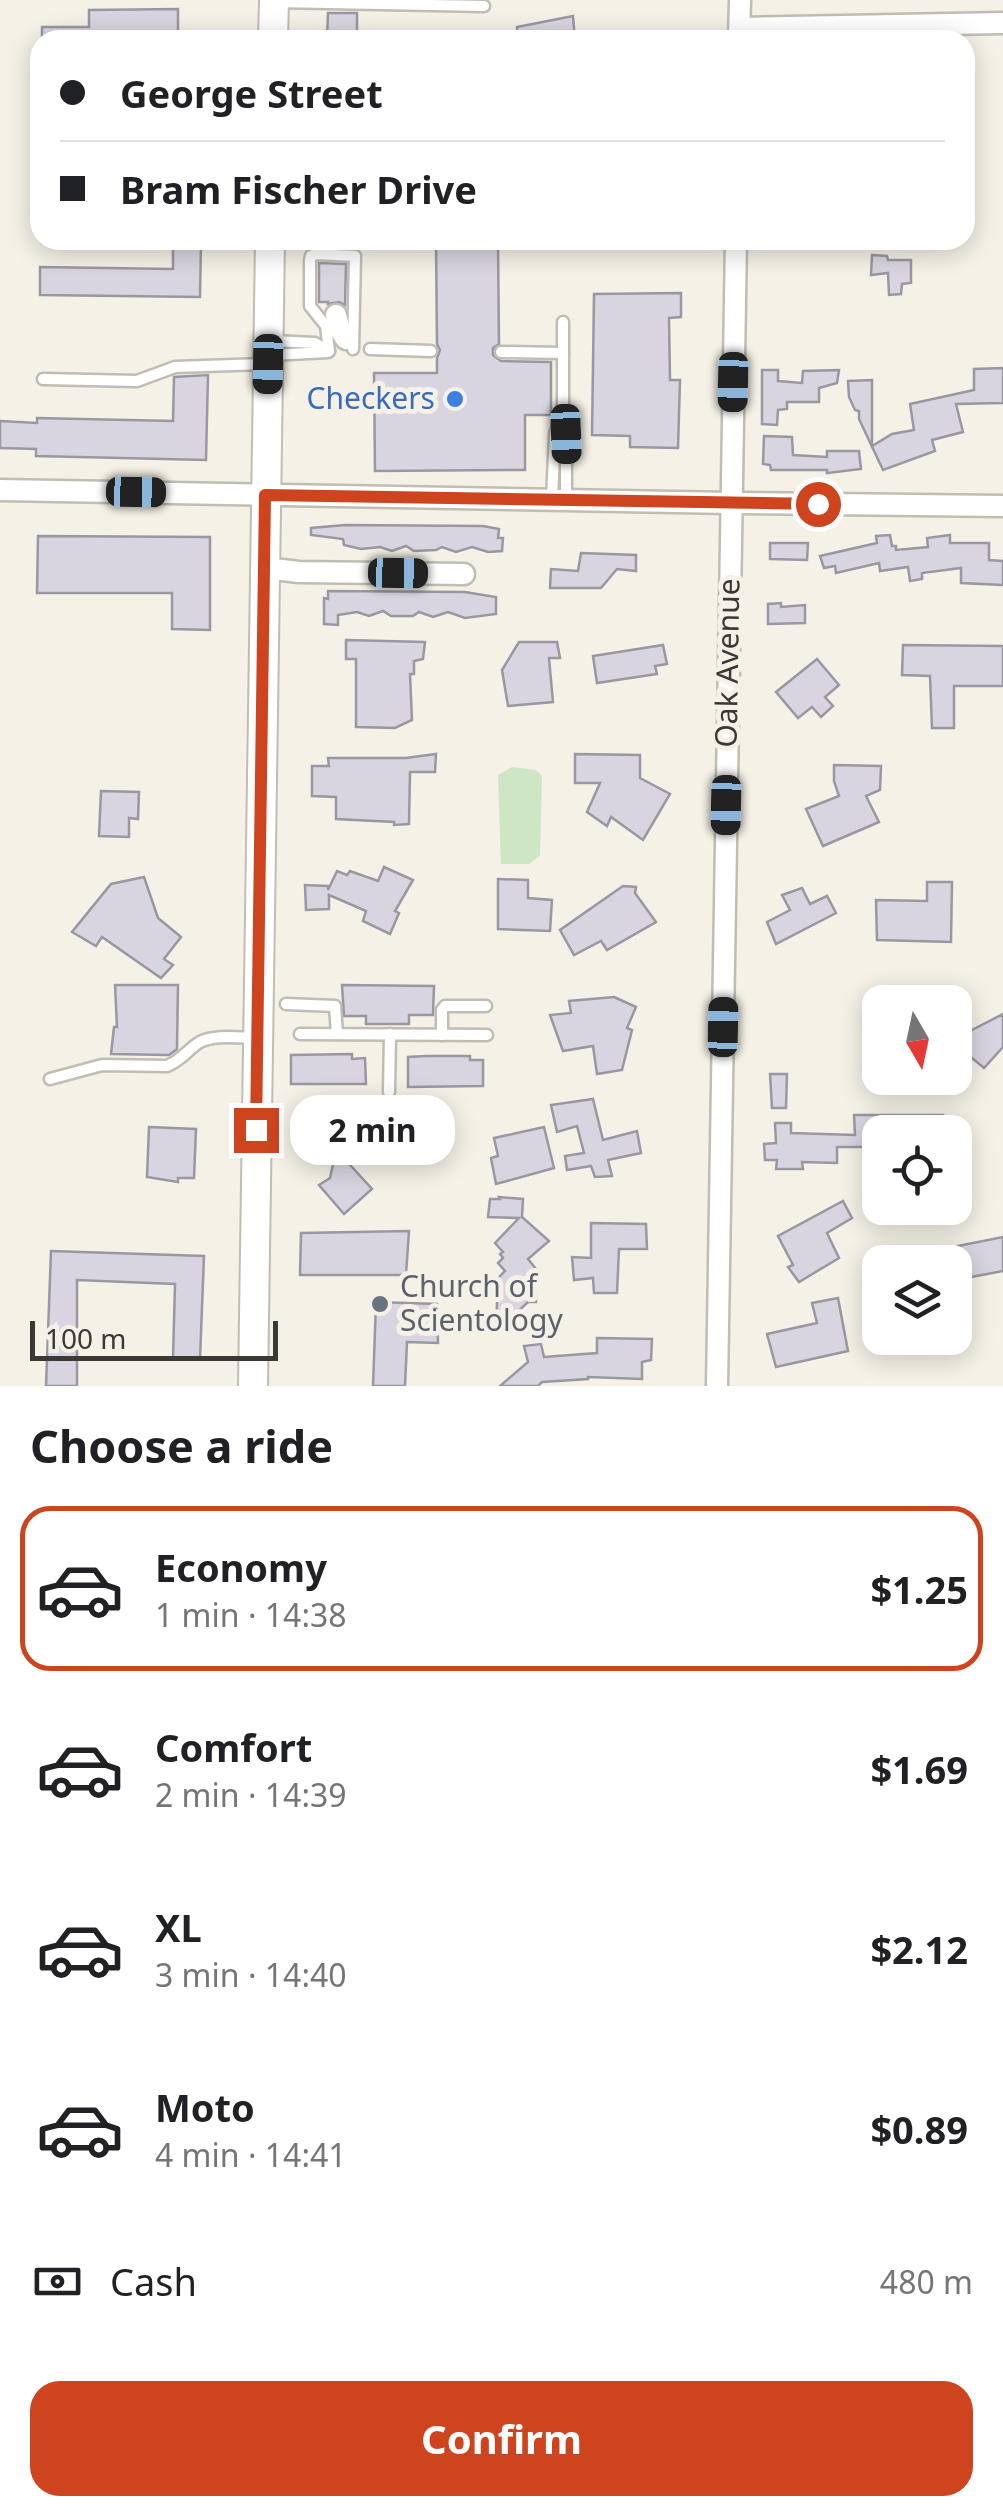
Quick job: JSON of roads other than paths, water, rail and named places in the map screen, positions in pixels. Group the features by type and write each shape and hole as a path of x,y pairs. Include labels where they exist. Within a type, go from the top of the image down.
{"main road":[{"path":"273,30 274,1"},
{"path":"253,1386 270,250"}],"street":[{"path":"739,30 740,0"},
{"path":"835,30 1003,23"},
{"name":"Oak Avenue","path":"717,1386 736,250"},
{"path":"0,490 1003,506"},
{"path":"265,568 464,574"}],"lane":[{"path":"274,1 484,6"},
{"path":"311,256 355,256 338,338 312,311 308,299 311,256"},
{"path":"559,501 566,445 562,412 563,322"},
{"path":"43,379 138,381 174,367 338,338"},
{"path":"268,353 338,338"},
{"path":"370,349 431,350"},
{"path":"501,352 563,353"},
{"path":"286,1004 335,1006 337,1034"},
{"path":"442,1035 445,1006 486,1006"},
{"path":"300,1034 487,1035"},
{"path":"389,1092 390,1034"},
{"path":"50,1079 102,1065 168,1066 208,1039 258,1038"}],"place":[{"name":"Checkers","path":"455,399"},
{"name":"Church of Scientology","path":"380,1304"}]}
